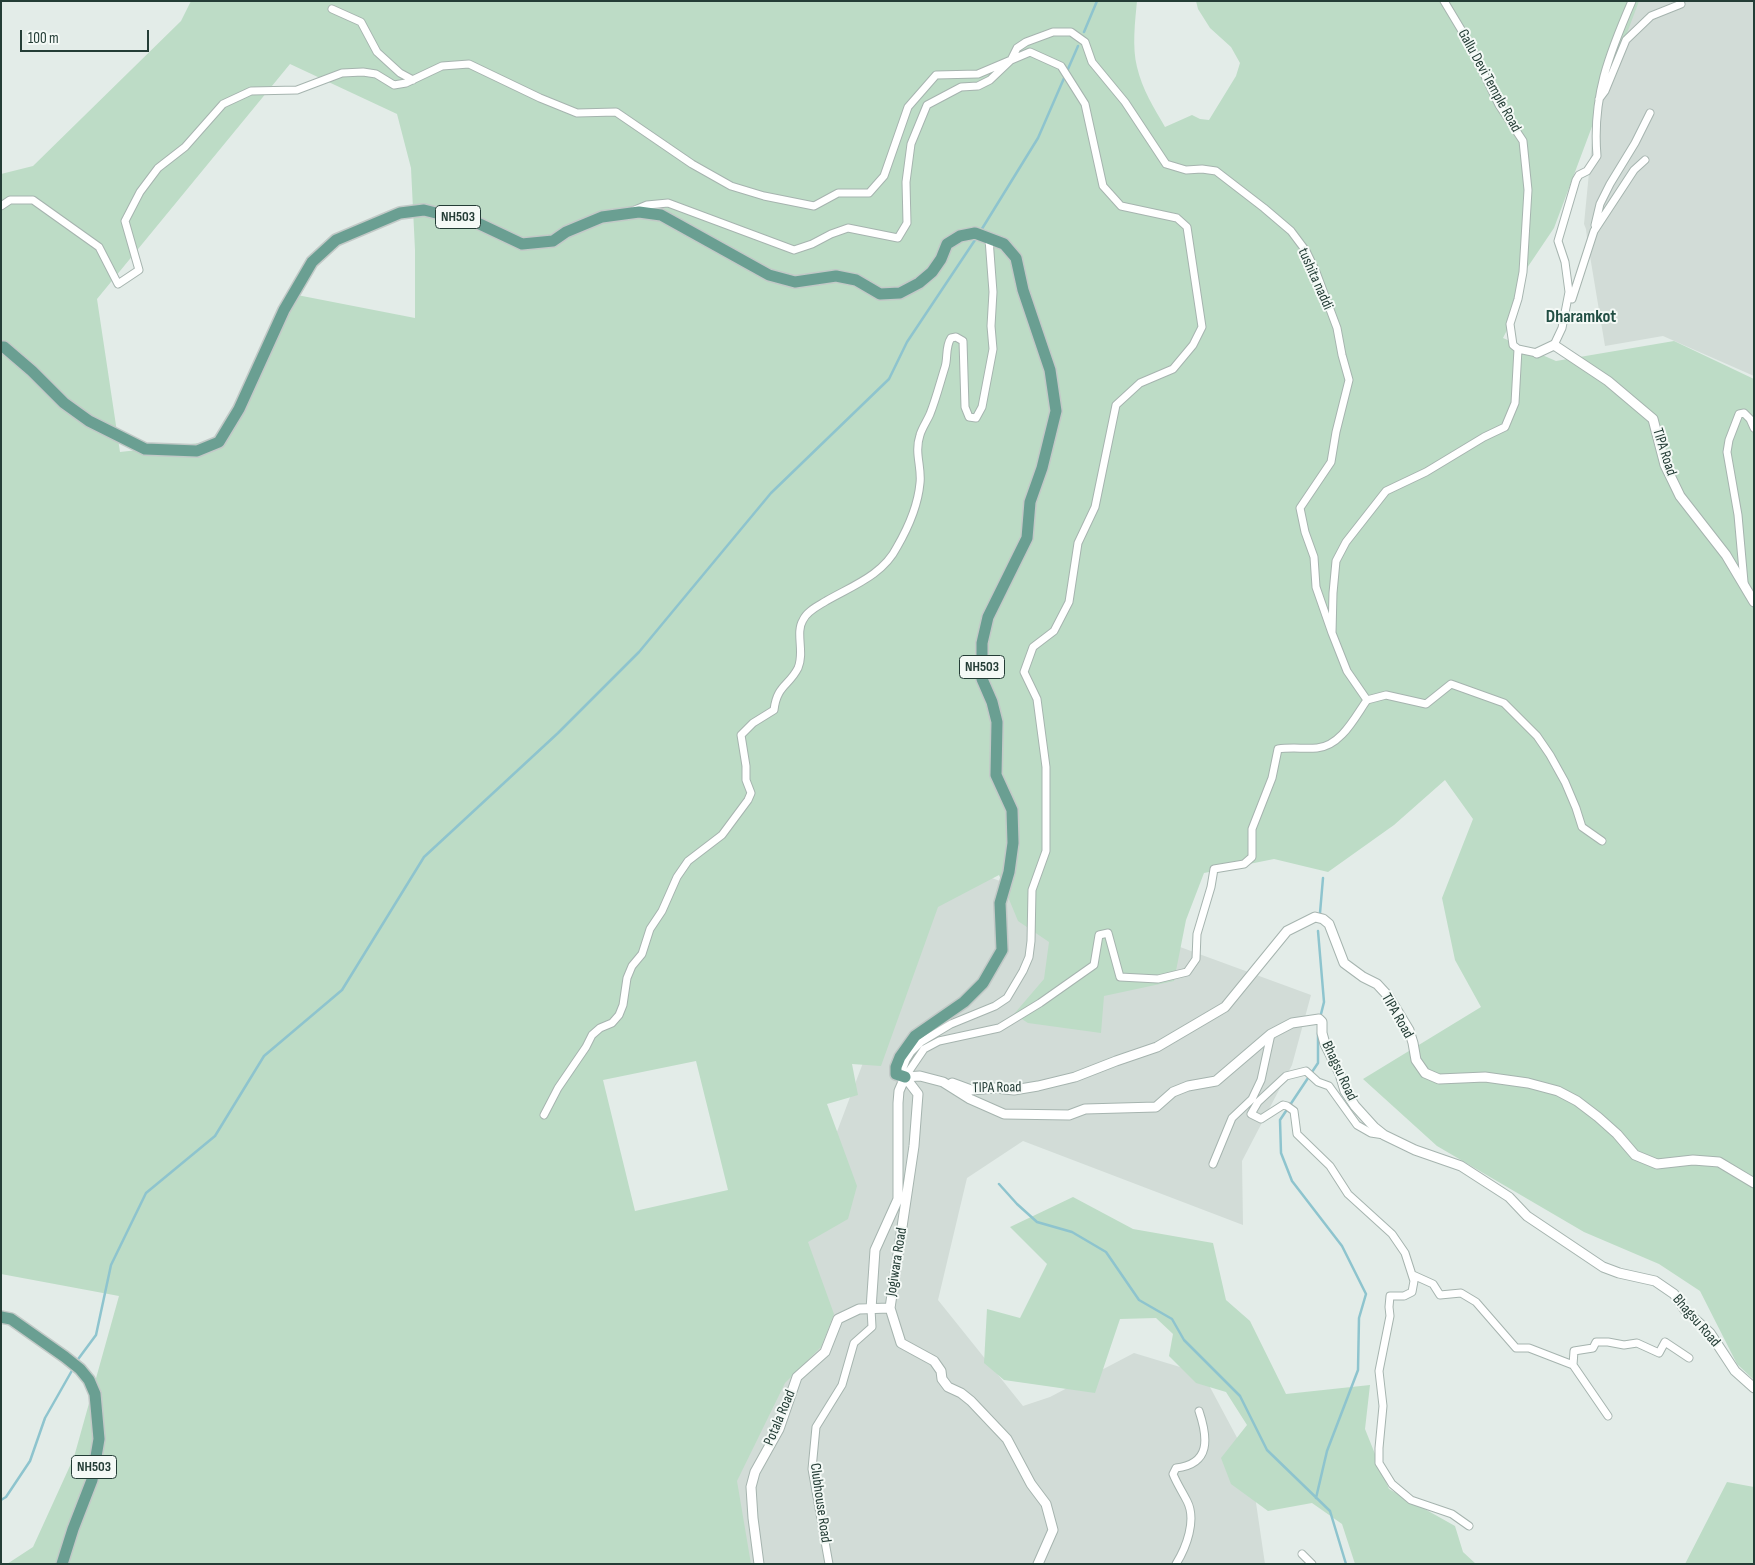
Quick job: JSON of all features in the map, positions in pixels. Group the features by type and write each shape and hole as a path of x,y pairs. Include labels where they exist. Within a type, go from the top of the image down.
{"main road":[{"name":"NH503","path":"1,347 4,347 32,370 64,403 89,421 144,449 197,451 219,442 239,409 284,310 312,262 336,240 400,213 424,210 464,220 469,219 522,244 553,242 566,232 602,217 639,212 661,215 769,275 795,282 836,276 856,280 880,294 900,294 919,283 932,272 941,259 947,244 960,236 983,236 1004,244 1016,258 1023,290 1050,370 1056,411 1042,468 1030,502 1027,538 988,617 982,643 982,680 992,702 997,722 996,775 1012,810 1013,843 1009,872 1000,903 1002,950 983,983 964,1002 915,1036 900,1057 896,1067 896,1074 905,1077"},
{"name":"NH503","path":"1,1317 11,1319 65,1357 89,1380 95,1394 99,1439 92,1480 62,1564"}],"street":[{"name":"Gallu Devi Temple Road","path":"1444,1 1468,41 1499,105 1523,141 1528,190 1523,272 1518,300 1510,324 1513,345 1518,349"},
{"path":"1562,328 1569,292 1565,262 1558,242 1576,180 1579,175 1587,171 1597,156 1595,134 1600,88 1616,39 1632,1"},
{"path":"1598,102 1605,91 1626,40 1651,16 1681,4"},
{"path":"332,9 361,22 377,52 400,73 413,80"},
{"name":"tushita naddi","path":"626,214 647,205 668,203 794,250 848,228 898,238 907,223 906,182 911,144 927,105 961,87 978,86 990,80 1011,60 1017,48 1035,38 1053,32 1071,32 1085,42 1092,62 1124,102 1166,164 1186,170 1202,169 1216,171 1291,231 1306,251 1316,272 1336,328 1349,380 1336,432 1331,462 1300,508 1305,532 1314,557 1316,587 1332,633 1347,671 1367,700"},
{"path":"1,206 10,200 33,200 99,246 118,284 139,270 125,221 140,192 158,168 185,148 223,104 251,91 297,90 342,73 363,72 376,74 394,85 406,83 442,66 469,64 540,98 577,113 616,112 692,164 731,186 764,196 814,206 838,192 869,193 884,176 908,107 936,75 978,74 1030,52 1061,66 1085,104 1102,186 1121,206 1177,218 1187,226 1202,327 1193,344 1172,369 1140,383 1116,405 1095,507 1078,543 1069,602 1054,630 1033,647 1024,672 1037,700 1046,767 1046,851 1032,890 1031,942 1026,964 1007,998 995,1006 951,1024 921,1042 906,1060 901,1073 905,1077"},
{"path":"1332,633 1336,561 1346,542 1386,491 1426,472 1484,437 1505,427 1515,403 1518,349 1538,353 1554,345 1562,328 1594,231 1600,204 1650,113"},
{"path":"1594,231 1634,170 1645,160"},
{"path":"544,1115 558,1088 592,1036 600,1028 612,1023 619,1015 623,1005 627,978 632,966 642,954 650,929 662,911 677,877 688,861 722,835 748,800 751,793 746,780 742,735 753,723 774,710 776,696 797,669 802,654 800,631 803,620 813,609 856,586 881,569 897,548 910,520 921,482 917,455 920,435 929,417 947,362 948,342 951,338 956,337 963,341 965,407 969,417 976,418 982,407 992,349 993,292 983,236"},
{"name":"TIPA Road","path":"1554,345 1608,381 1653,419 1665,465 1680,496 1726,555 1754,602"},
{"path":"1744,587 1738,515 1727,452 1728,440 1739,414 1744,413 1754,428"},
{"path":"890,1308 871,1309 875,1250 898,1199 898,1091 924,1049 938,1041 999,1028 1040,1003 1094,965 1099,935 1108,933 1120,977 1158,979 1187,972 1196,959 1197,934 1211,887 1214,869 1244,864 1252,857 1252,829 1272,778 1278,749 1320,748 1341,737 1367,700 1386,695 1426,704 1451,684 1504,703 1537,736 1550,756 1576,808 1582,827 1602,841"},
{"name":"TIPA Road","path":"931,1078 941,1078 970,1090 995,1088 1014,1090 1075,1078 1157,1047 1225,1007 1287,931 1315,917 1323,919 1329,924 1344,963 1377,984 1389,997 1409,1030 1416,1060 1424,1073 1439,1079 1494,1078 1528,1083 1558,1091 1577,1101 1598,1117 1617,1134 1635,1155 1657,1164 1693,1160 1719,1162 1754,1183"},
{"name":"Bhagsu Road","path":"905,1077 920,1076 943,1082 970,1099 1004,1114 1069,1114 1085,1109 1156,1107 1173,1092 1188,1086 1216,1082 1271,1034 1292,1023 1319,1019 1322,1022 1325,1044 1340,1074 1345,1091 1355,1106 1374,1127 1414,1150 1461,1166 1509,1197 1527,1216 1603,1267 1619,1273 1655,1281 1674,1294 1686,1310 1710,1333 1735,1371 1754,1388"},
{"path":"1213,1164 1232,1118 1252,1099 1261,1080 1271,1034"},
{"path":"1384,1134 1371,1133 1357,1125 1329,1086 1318,1082 1306,1070 1286,1076 1258,1102 1251,1114 1261,1119 1283,1105 1294,1111 1298,1134 1330,1166 1348,1194 1392,1234 1405,1252 1414,1281 1412,1292 1404,1296 1390,1296 1390,1316 1379,1371 1383,1406 1379,1463 1392,1484 1411,1500 1452,1514 1469,1526"},
{"name":"Jogiwara Road","path":"905,1077 918,1094 914,1146 890,1308 901,1343 934,1361 948,1387 961,1393 971,1401 1007,1440 1030,1484 1046,1504 1052,1530 1038,1564"},
{"path":"1413,1275 1433,1284 1440,1296 1461,1293 1476,1302 1516,1348 1529,1348 1573,1365 1608,1416"},
{"name":"Potala Road","path":"759,1564 751,1487 754,1472 779,1430 797,1377 825,1352 838,1319 859,1309 871,1309"},
{"name":"Clubhouse Road","path":"829,1564 812,1469 816,1426 842,1385 854,1343 872,1327 871,1309"},
{"path":"1573,1365 1574,1351 1593,1348 1596,1342 1624,1345 1637,1342 1658,1353 1666,1342 1689,1358"},
{"path":"1176,1564 1183,1553 1191,1522 1188,1503 1178,1488 1173,1474 1176,1468 1190,1466 1200,1458 1206,1443 1199,1411"},
{"path":"1302,1554 1312,1564"}],"shaded area":[{"path":"1638,1 1754,1 1754,376 1663,336 1605,346 1584,224 1595,111"},
{"path":"940,859 1311,995 1292,1065 1242,1161 1243,1225 1023,1141 967,1178 938,1300 1023,1406 1050,1397 1134,1353 1203,1374 1250,1462 1265,1564 720,1564 736,1399"}],"green space":[{"path":"191,1 1137,1 1134,43 1135,59 1145,91 1165,127 1192,115 1200,119 1209,120 1236,76 1240,63 1231,47 1210,28 1198,9 1196,1 1639,1 1554,228 1525,271 1510,324 1503,338 1556,361 1674,341 1754,379 1754,1380 1737,1364 1700,1291 1659,1264 1584,1232 1437,1146 1363,1079 1481,1007 1455,960 1442,898 1473,819 1445,780 1394,825 1328,872 1274,859 1204,873 1186,920 1174,981 1104,996 1101,1033 1028,1023 1014,1014 1044,979 1049,942 1018,921 999,875 938,907 881,1066 852,1064 858,1095 827,1104 857,1186 848,1219 808,1242 834,1314 821,1347 785,1383 737,1481 751,1564 7,1564 33,1547 74,1457 119,1296 1,1274 1,174 33,166 181,21","holes":["290,64 397,114 411,168 415,250 415,318 297,295 239,422 208,442 120,452 97,299","696,1061 728,1190 635,1211 603,1080"]},
{"path":"1073,1197 1133,1229 1213,1243 1226,1300 1250,1321 1286,1394 1370,1385 1365,1429 1389,1489 1455,1526 1463,1552 1476,1564 1355,1564 1342,1524 1312,1503 1268,1511 1231,1484 1221,1458 1247,1425 1226,1392 1196,1383 1169,1356 1173,1334 1156,1318 1120,1319 1095,1393 1004,1380 984,1363 987,1309 1020,1318 1047,1264 1010,1227"},
{"path":"1727,1482 1754,1487 1754,1564 1685,1564"}],"waterway":[{"path":"1084,32 1097,1"},
{"path":"980,232 1038,138 1078,46"},
{"path":"76,1362 96,1335 111,1265 146,1193 215,1136 264,1056 342,990 424,857 558,733 639,652 771,493 889,379 907,342 977,237"},
{"path":"1320,913 1323,878"},
{"path":"1318,931 1324,1002 1321,1014"},
{"path":"1316,1498 1327,1451 1358,1370 1359,1318 1366,1294 1342,1246 1292,1181 1281,1153 1280,1120 1318,1063 1318,1033"},
{"path":"999,1184 1037,1222 1072,1232 1106,1252 1139,1300 1172,1319 1184,1340 1240,1396 1267,1450 1330,1511 1346,1564"},
{"path":"1,1500 6,1497 30,1461 45,1418 74,1367"}],"district":[{"name":"Dharamkot","path":"1581,317"}]}
